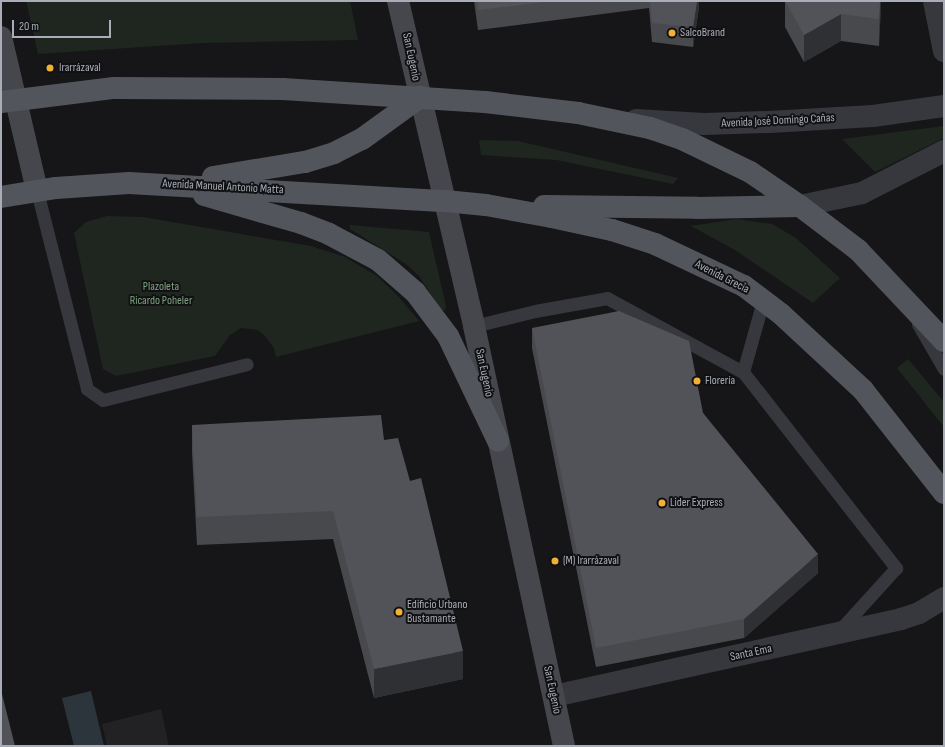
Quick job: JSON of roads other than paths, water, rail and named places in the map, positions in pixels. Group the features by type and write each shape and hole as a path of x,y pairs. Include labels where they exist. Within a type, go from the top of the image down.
{"main road":[{"name":"San Eugenio","path":"398,1 474,326 564,746"},
{"path":"1,37 8,101 37,192"},
{"path":"8,101 114,88 166,86 283,89 420,97 522,106 611,119 650,128 717,155 750,172 800,206 858,250 902,294 944,342"},
{"path":"170,184 305,162 334,153 362,139 420,97"},
{"path":"170,184 301,223 329,234 378,260 415,292 448,336 498,441"},
{"name":"Avenida Manuel Antonio Matta","path":"1,197 87,185 170,184 445,201"},
{"name":"Avenida Grecia","path":"445,201 486,205 612,230 655,244 744,286 763,300 824,352 863,390 944,493"},
{"path":"486,205 697,208 800,206"}],"street":[{"path":"934,1 944,51"},
{"name":"Avenida José Domingo Cañas","path":"611,119 704,124 769,122 873,116 944,106"},
{"path":"800,206 862,193 944,152"},
{"name":"Santa Ema","path":"554,696 901,619 919,613 944,598"}],"lane":[{"path":"37,192 87,389 102,400 247,364"},
{"path":"902,294 944,369"},
{"path":"474,326 535,311 607,298 743,372 896,568 837,634"},
{"path":"743,372 763,300"}],"place":[{"name":"SalcoBrand","path":"672,33"},
{"name":"Irarrázaval","path":"50,68"},
{"name":"Florería","path":"697,381"},
{"name":"Lider Express","path":"662,503"},
{"name":"(M) Irarrázaval","path":"555,561"},
{"name":"Edificio Urbano Bustamante","path":"399,612"}],"park label":[{"name":"Plazoleta Ricardo Poheler","path":"161,294"}]}
